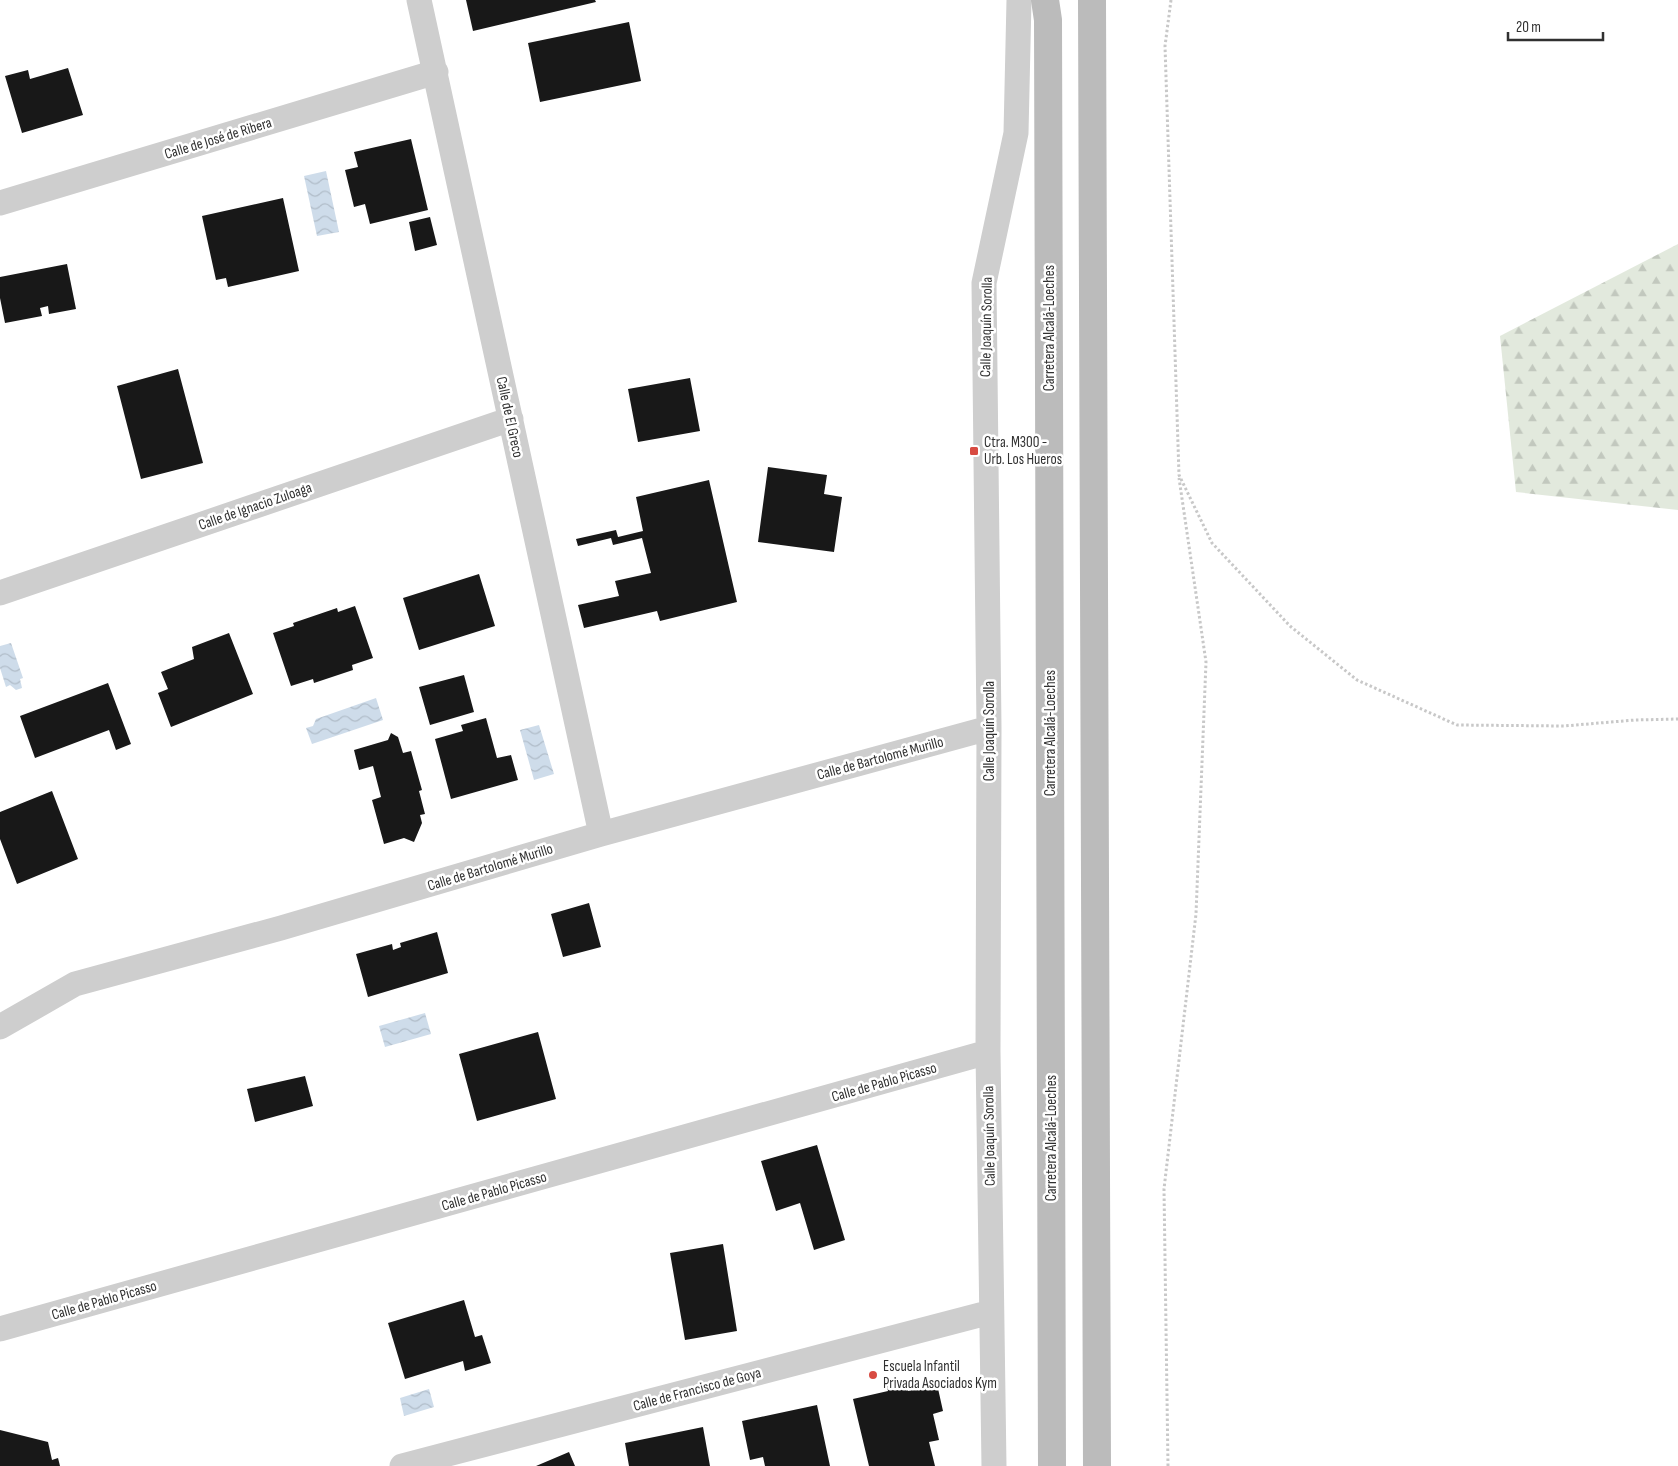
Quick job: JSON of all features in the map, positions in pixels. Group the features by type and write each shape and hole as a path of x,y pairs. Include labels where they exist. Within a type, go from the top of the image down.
{"main road":[{"name":"Carretera Alcalá-Loeches","path":"1045,0 1048,20 1052,1466"},
{"path":"1092,0 1097,1466"}],"street":[{"name":"Calle de El Greco","path":"419,0 601,834"},
{"name":"Calle Joaquín Sorolla","path":"994,1466 988,1052 990,728 984,283 1016,133 1019,0"},
{"name":"Calle de José de Ribera","path":"0,203 436,72"},
{"name":"Calle de Ignacio Zuloaga","path":"0,593 511,419"},
{"name":"Calle de Bartolomé Murillo","path":"0,1027 75,984 281,928 601,834 990,728"},
{"name":"Calle de Pablo Picasso","path":"0,1329 988,1052"},
{"name":"Calle de Francisco de Goya","path":"402,1466 991,1312"}],"path":[{"path":"1168,1466 1164,1190 1196,914 1206,662 1179,475 1165,46 1171,0"},
{"path":"1179,475 1212,543 1290,626 1357,680 1457,724 1564,726 1635,720 1678,720"}],"green space":[{"path":"1678,244 1678,510 1516,492 1500,336"}],"water":[{"path":"326,171 339,232 317,236 304,176"},
{"path":"11,643 23,678 20,679 22,688 16,690 10,685 6,687 0,668 0,646"},
{"path":"376,698 383,720 312,744 306,728 313,726 316,719"},
{"path":"539,725 554,774 534,780 520,730"},
{"path":"425,1013 431,1034 385,1047 379,1026"},
{"path":"429,1389 434,1407 404,1416 400,1398"}],"building":[{"path":"466,0 595,0 596,2 473,31"},
{"path":"629,22 641,81 540,102 528,43"},
{"path":"68,68 83,115 22,133 5,76 28,70 30,79"},
{"path":"411,139 428,210 370,224 365,204 354,207 345,170 358,167 354,152"},
{"path":"283,198 299,271 228,287 226,278 216,280 202,216"},
{"path":"430,217 437,245 415,251 409,222"},
{"path":"67,264 76,309 49,314 48,306 40,308 42,316 5,323 0,298 0,277"},
{"path":"178,369 203,463 141,479 117,386"},
{"path":"690,378 700,431 638,442 628,389"},
{"path":"768,467 827,475 824,494 842,497 834,552 758,542"},
{"path":"709,480 737,602 660,621 657,611 584,628 578,605 619,596 615,581 651,573 642,538 613,545 611,538 578,546 576,539 616,530 618,537 643,531 636,497"},
{"path":"479,574 495,626 419,650 403,598"},
{"path":"355,606 373,658 352,665 353,670 314,683 313,679 291,686 273,633 294,626 293,623 337,608 338,612"},
{"path":"229,633 253,694 171,727 158,693 168,689 161,672 194,659 192,647"},
{"path":"464,675 474,712 430,725 419,687"},
{"path":"108,683 131,744 116,750 109,730 35,758 20,716"},
{"path":"486,718 497,758 511,755 518,780 451,799 435,739 463,731 461,725"},
{"path":"391,733 398,737 403,753 411,751 422,790 419,791 425,814 420,815 422,823 414,842 404,838 384,844 372,800 381,797 373,766 359,770 354,750 388,740"},
{"path":"52,791 78,859 17,884 0,839 0,812"},
{"path":"589,903 601,947 563,957 551,914"},
{"path":"437,932 448,973 368,997 356,954 392,944 393,950 401,947 400,943"},
{"path":"538,1032 556,1099 477,1121 459,1054"},
{"path":"305,1076 313,1106 255,1122 247,1089"},
{"path":"817,1145 845,1240 814,1250 800,1203 776,1211 761,1161"},
{"path":"723,1244 737,1331 685,1340 670,1253"},
{"path":"464,1300 475,1337 482,1335 491,1363 465,1371 463,1361 405,1379 388,1323"},
{"path":"905,1378 908,1391 937,1384 943,1411 933,1414 939,1440 929,1442 935,1466 869,1466 853,1399 888,1391 886,1382"},
{"path":"817,1405 830,1466 765,1466 763,1457 750,1460 742,1421"},
{"path":"703,1427 710,1466 629,1466 625,1443"},
{"path":"0,1430 48,1442 52,1460 58,1458 60,1466 0,1466"},
{"path":"569,1452 575,1466 536,1466"}],"place":[{"name":"Ctra. M300 - Urb. Los Hueros","path":"974,451"},
{"name":"Escuela Infantil Privada Asociados Kym","path":"873,1375"}]}
